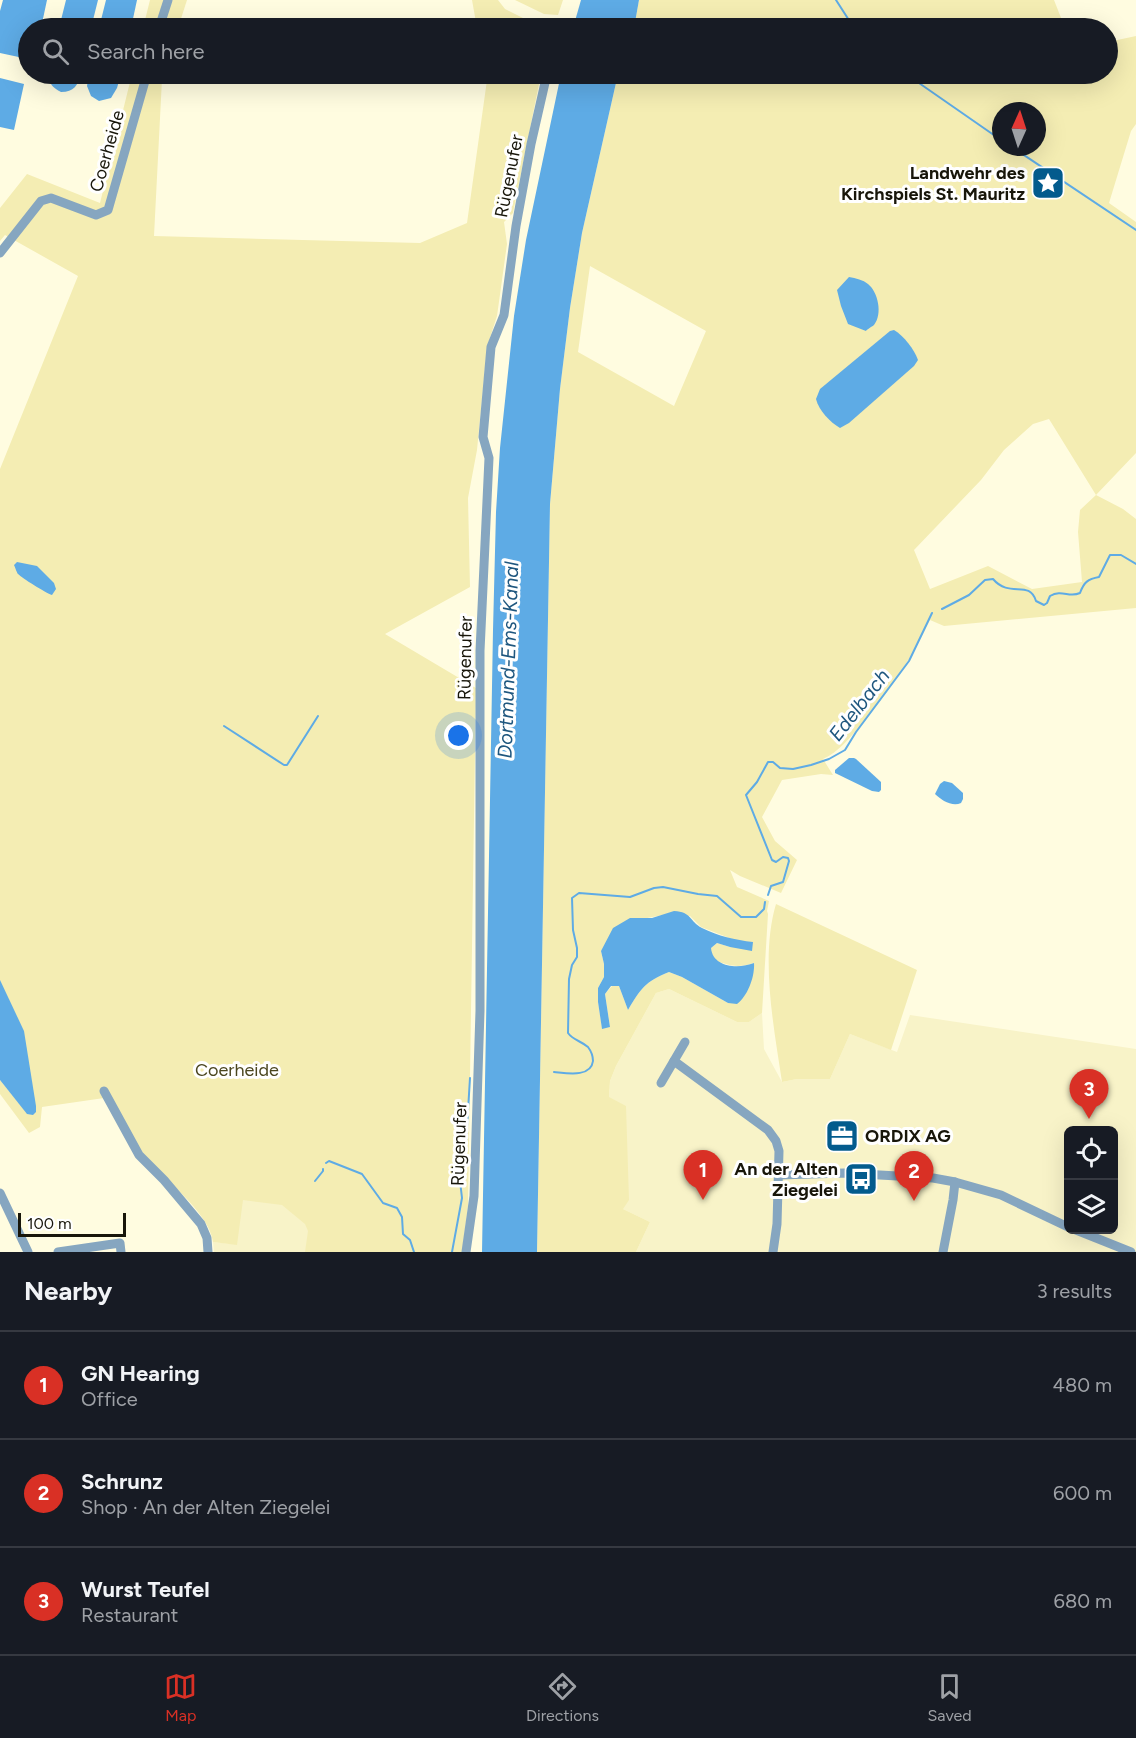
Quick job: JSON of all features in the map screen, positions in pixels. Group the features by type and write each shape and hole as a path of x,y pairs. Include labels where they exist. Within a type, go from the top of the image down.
{"street":[{"path":"162,18 168,0"},
{"name":"Coerheide","path":"0,254 41,201 51,198 96,215 108,210 144,84"},
{"name":"Rügenufer","path":"466,1252 474,1196 480,1011 480,651 489,458 483,436 483,418 491,347 504,315 516,226 545,84"},
{"path":"661,1083 685,1042"},
{"path":"674,1061 768,1130 776,1141 779,1150 780,1174 773,1252"},
{"path":"104,1091 139,1155 201,1224 207,1238 208,1252"},
{"path":"780,1174 844,1173 933,1178 1001,1195 1064,1225"},
{"path":"943,1252 955,1182"},
{"path":"0,1192 28,1252"},
{"path":"58,1252 120,1247 121,1232"},
{"path":"1086,1234 1131,1252"}],"shaded area":[{"path":"669,989 737,1022 749,1022 762,1013 764,1049 782,1082 797,1079 830,1079 850,1034 897,1052 910,1015 1136,1049 1136,1252 636,1252 650,1222 623,1209 609,1097 610,1081 656,993"},
{"path":"239,1195 321,1206 314,1252 214,1252 213,1242 232,1244"}],"green space":[{"path":"150,0 187,0 181,18 146,18"},
{"path":"472,0 498,0 505,9 523,18 475,18"},
{"path":"515,0 563,0 558,15 544,14"},
{"path":"639,0 1054,0 1061,18 636,18"},
{"path":"1136,36 1136,124 1131,131 1109,203 1136,222 1136,453 1096,495 1123,509 1136,519 1136,608 944,626 930,620 907,662 881,700 844,744 823,759 833,775 821,774 782,780 762,817 775,841 797,860 781,893 730,870 737,887 769,901 762,1013 749,1022 737,1022 669,989 656,993 610,1081 609,1097 626,1106 629,1200 623,1209 650,1222 636,1252 537,1252 550,504 570,308 582,233 616,84 1118,84 1118,40","holes":["590,266 706,331 674,406 578,352","1049,419 1096,495 1080,510 1078,532 1082,582 1032,589 988,566 930,589 914,550 981,480 1004,450 1033,424","663,915 690,916 701,927 732,939 730,947 717,943 711,948 716,961 739,966 754,963 752,975 742,990 728,1003 669,972 644,986 628,1010 619,986 612,986 605,994 610,1027 602,1028 598,1002 598,988 604,977 601,951 635,918"]},
{"name":"Coerheide","path":"130,84 162,84 154,236 420,243 467,223 486,84 539,84 513,213 504,222 507,244 497,316 487,347 477,450 468,498 470,587 385,634 476,688 468,1206 462,1252 305,1252 308,1231 305,1224 282,1205 243,1200 237,1245 213,1242 203,1218 141,1151 111,1097 42,1107 40,1127 29,1133 0,1094 0,1080 27,1113 0,980 0,469 78,276 5,235 0,241 0,208 27,174 100,203"},
{"path":"776,904 917,970 891,1050 850,1034 830,1079 797,1079 782,1082 772,1016 769,970 771,925"}],"water":[{"path":"3,0 47,0 43,18 18,18 18,57 0,53 0,11"},
{"path":"66,0 98,0 94,18 62,18"},
{"path":"106,0 137,0 133,18 102,18"},
{"path":"581,0 639,0 636,18 576,18"},
{"path":"0,78 24,84 14,130 0,127"},
{"path":"76,84 69,91 61,92 52,85"},
{"path":"87,84 118,84 111,98 99,101 91,96"},
{"name":"Dortmund-Ems-Kanal","path":"559,84 616,84 582,233 570,308 550,504 537,1252 482,1252 496,512 500,448 514,316 526,240"},
{"path":"849,277 868,284 877,298 879,309 877,320 866,331 848,324 841,306 837,290"},
{"path":"894,330 908,343 918,360 849,423 840,428 822,412 816,399 820,389"},
{"path":"17,562 37,566 54,583 56,589 52,595 18,574 14,565"},
{"path":"849,758 856,759 881,782 879,792 872,791 835,773 835,770"},
{"path":"944,781 952,783 963,793 961,803 943,801 935,794"},
{"path":"674,911 684,913 702,928 714,933 753,942 752,951 717,943 711,948 716,960 722,963 741,966 754,963 752,980 744,996 737,1004 728,1003 669,972 644,986 628,1010 619,986 611,986 605,994 610,1027 602,1029 598,1002 598,988 604,977 601,951 613,928 630,918 652,918"},
{"path":"0,980 24,1031 36,1106 36,1112 33,1115 27,1114 0,1080"}],"waterway":[{"path":"836,0 848,18"},
{"path":"920,84 992,134"},
{"path":"1025,156 1136,230"},
{"name":"Edelbach","path":"942,609 969,595 985,580 993,579 1006,588 1029,591 1036,601 1044,605 1054,594 1080,593 1087,582 1099,577 1110,555 1121,555 1136,564"},
{"name":"Edelbach","path":"768,895 771,886 783,882 789,861 788,858 783,857 776,862 772,860 746,795 757,782 768,762 773,762 780,768 793,769 829,759 845,750 909,661 932,613"},
{"path":"224,726 287,765 318,716"},
{"name":"Edelbach","path":"554,1072 583,1072 588,1070 593,1061 588,1047 568,1033 569,979 572,965 577,957 572,898 579,893 630,897 663,887 717,896 741,917 756,917 764,909 765,902"},
{"name":"Edelbach","path":"466,1143 470,1078"},
{"name":"Edelbach","path":"452,1252 462,1198 460,1181 466,1148"},
{"path":"326,1163 329,1161 362,1174 383,1203 397,1208 402,1217 403,1234 410,1240 414,1252"},
{"path":"315,1181 323,1169"}],"place":[{"name":"Landwehr des Kirchspiels St. Mauritz","path":"1048,183"},
{"name":"Wurst Teufel","path":"1089,1119"},
{"name":"ORDIX AG","path":"842,1136"},
{"name":"An der Alten Ziegelei","path":"861,1179"},
{"name":"GN Hearing","path":"703,1200"},
{"name":"Schrunz","path":"914,1201"}]}
